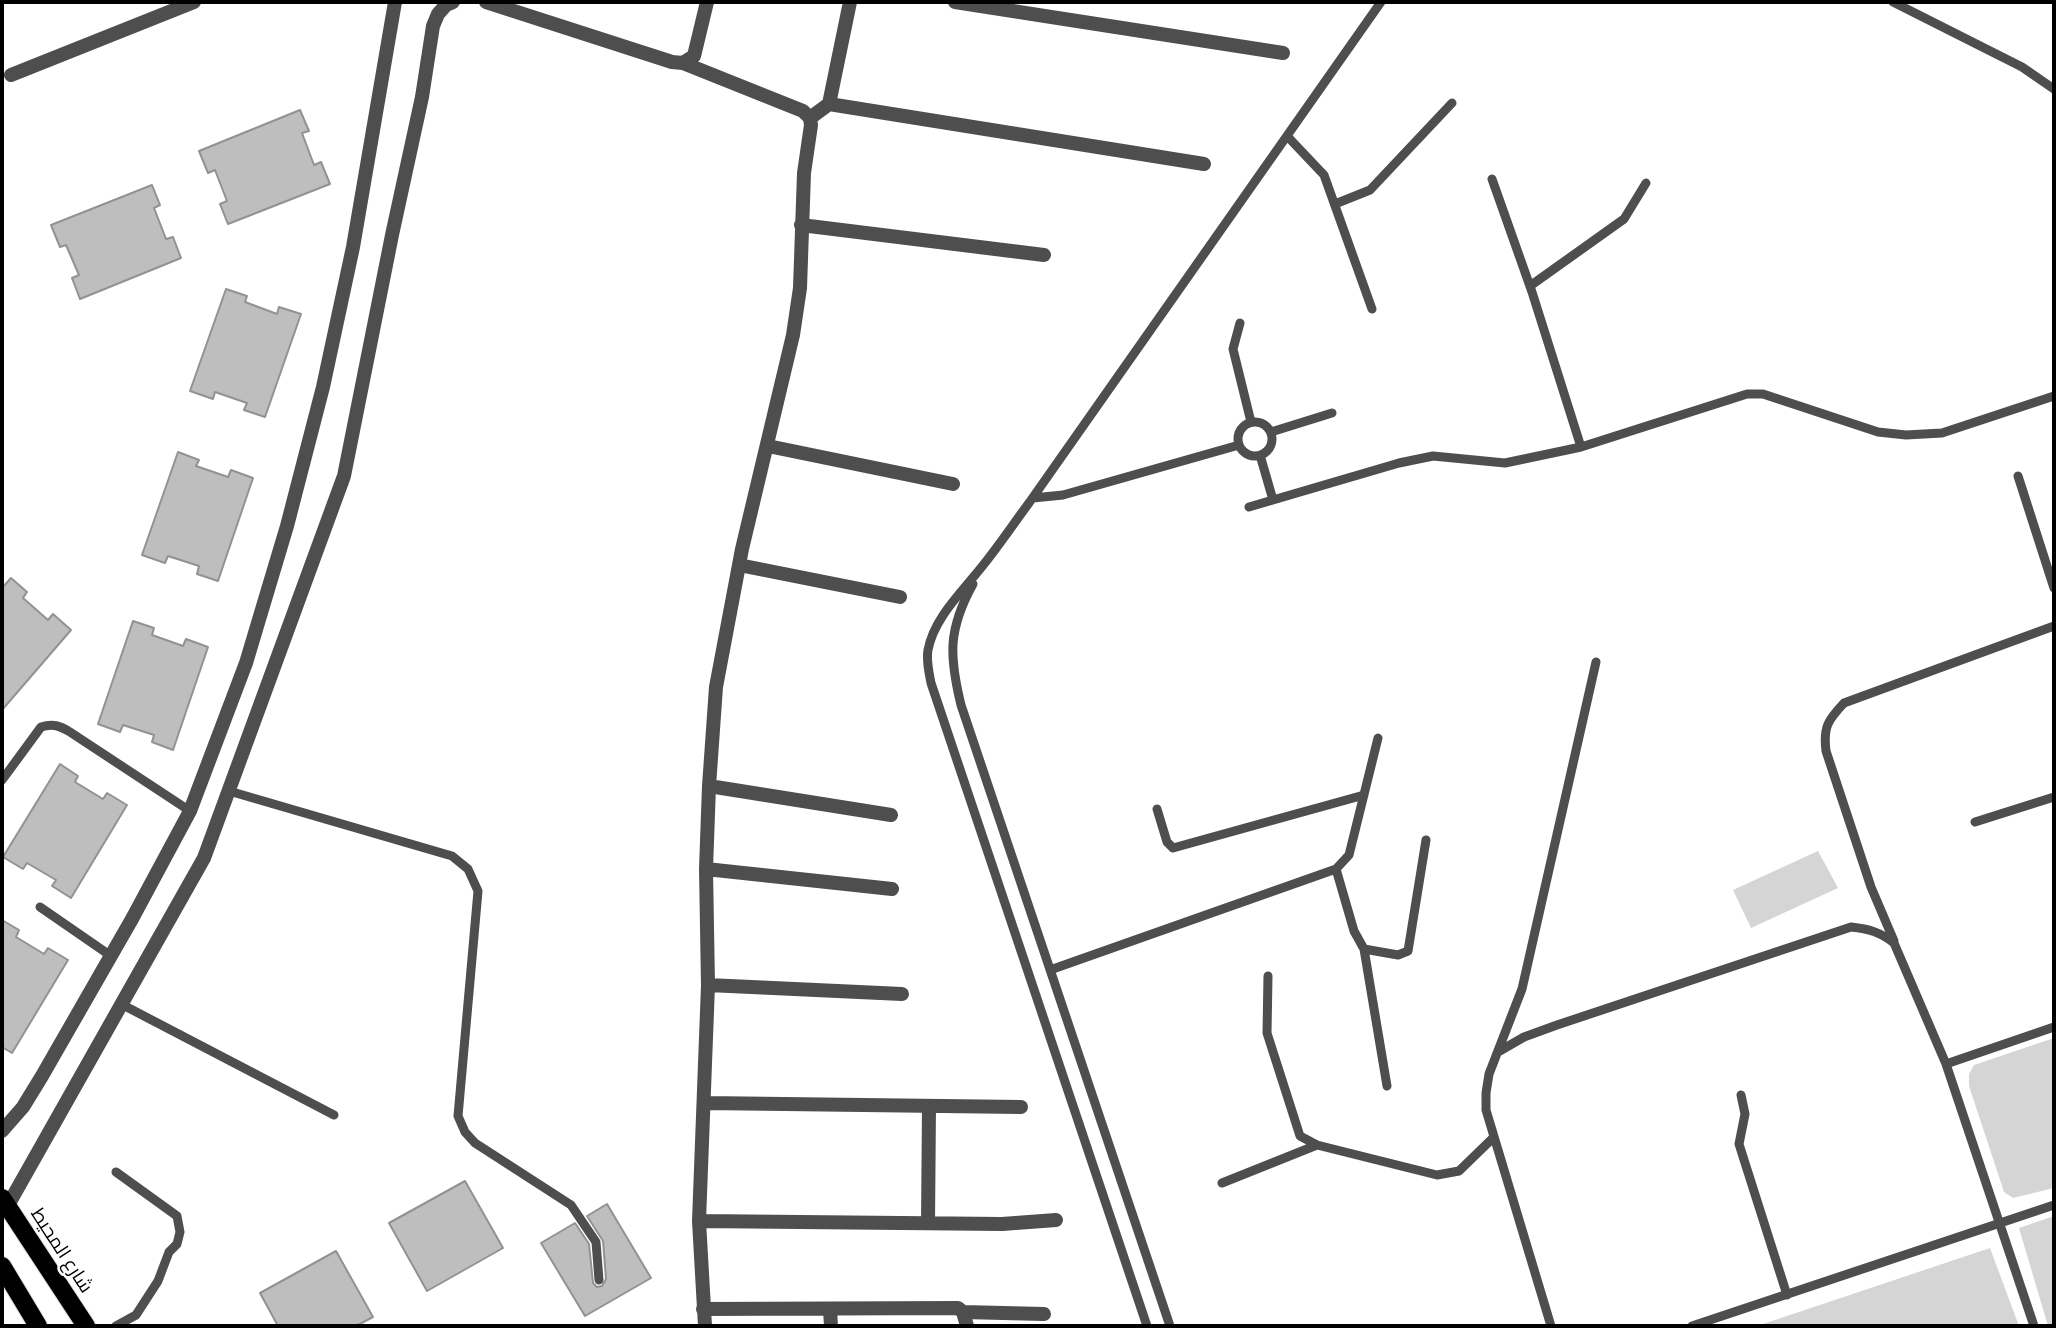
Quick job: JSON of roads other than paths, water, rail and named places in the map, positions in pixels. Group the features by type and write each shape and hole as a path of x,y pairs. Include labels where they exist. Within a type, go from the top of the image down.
{"main road":[{"name":"شارع المحيط","path":"4,1202 86,1326"},
{"path":"2,1266 38,1326"}],"street":[{"path":"11,75 194,2"},
{"path":"2,1131 23,1107 111,956 190,811 246,663 288,526 323,387 353,247 395,2"},
{"path":"486,2 672,62 683,63 778,100 803,111 810,118 804,173 797,312 768,446 738,565 716,687 706,870 708,985 699,1221 705,1326"},
{"path":"683,63 694,57 707,2"},
{"path":"810,118 829,104 850,2"},
{"path":"955,2 1283,53"},
{"path":"4,1202 204,858 229,791 344,476 422,97 433,26 438,14 449,3"},
{"path":"829,104 1205,164"},
{"path":"802,225 1044,255"},
{"path":"768,446 953,484"},
{"path":"738,565 900,597"},
{"path":"709,786 891,815"},
{"path":"706,870 892,889"},
{"path":"708,985 902,994"},
{"path":"705,1103 1021,1107"},
{"path":"928,1223 929,1106"},
{"path":"699,1221 1002,1224 1056,1220"},
{"path":"830,1308 831,1326"},
{"path":"703,1309 958,1308 963,1312 967,1326"},
{"path":"963,1312 1044,1314"}],"lane":[{"path":"1147,1326 931,682 927,664 928,649 934,633 953,602 1033,498 1381,2"},
{"path":"1893,2 2022,67 2054,89"},
{"path":"1335,204 1370,190 1452,103"},
{"path":"1288,137 1324,175 1372,309"},
{"path":"1492,179 1530,286 1581,447"},
{"path":"1530,286 1624,219 1646,183"},
{"path":"1240,323 1234,349 1251,422"},
{"path":"1249,507 1399,463 1433,456 1505,463 1581,447 1747,394 1763,394 1878,432 1906,435 1942,433 2054,396"},
{"path":"1271,432 1332,413"},
{"path":"1251,422 1263,424 1271,432 1272,442 1268,450 1260,455 1251,456 1239,445 1238,436 1242,427 1251,422"},
{"path":"1033,498 1063,495 1239,445"},
{"path":"1260,455 1273,500"},
{"path":"2018,476 2054,588"},
{"path":"984,564 956,619 953,637 954,678 1170,1326"},
{"path":"2034,1326 1946,1064 1871,887 1826,751 1824,734 1830,718 1844,703 2054,626"},
{"path":"1552,1326 1486,1110 1486,1093 1489,1074 1522,989 1596,662"},
{"path":"2,780 41,727 51,724 70,732 190,811"},
{"path":"1050,970 1336,870 1349,855 1378,738"},
{"path":"229,791 452,856 468,869 478,891 458,1116 465,1132 475,1143 571,1206 596,1242 599,1280"},
{"path":"1157,809 1167,842 1173,848 1364,795"},
{"path":"1975,822 2054,797"},
{"path":"1364,949 1398,954 1408,951 1426,840"},
{"path":"1336,870 1354,931 1364,949 1387,1086"},
{"path":"40,907 111,956"},
{"path":"1498,1052 1524,1037 1556,1025 1851,927 1882,933 1894,943"},
{"path":"1268,976 1267,1033 1300,1136 1317,1145 1437,1175 1459,1171 1494,1137"},
{"path":"121,1004 334,1115"},
{"path":"1946,1064 2054,1027"},
{"path":"1741,1095 1745,1114 1739,1144 1787,1295"},
{"path":"1222,1183 1317,1145"},
{"path":"116,1172 177,1216 180,1232 177,1244 169,1252 158,1281 136,1315 117,1326"},
{"path":"1692,1326 2054,1205"}]}
